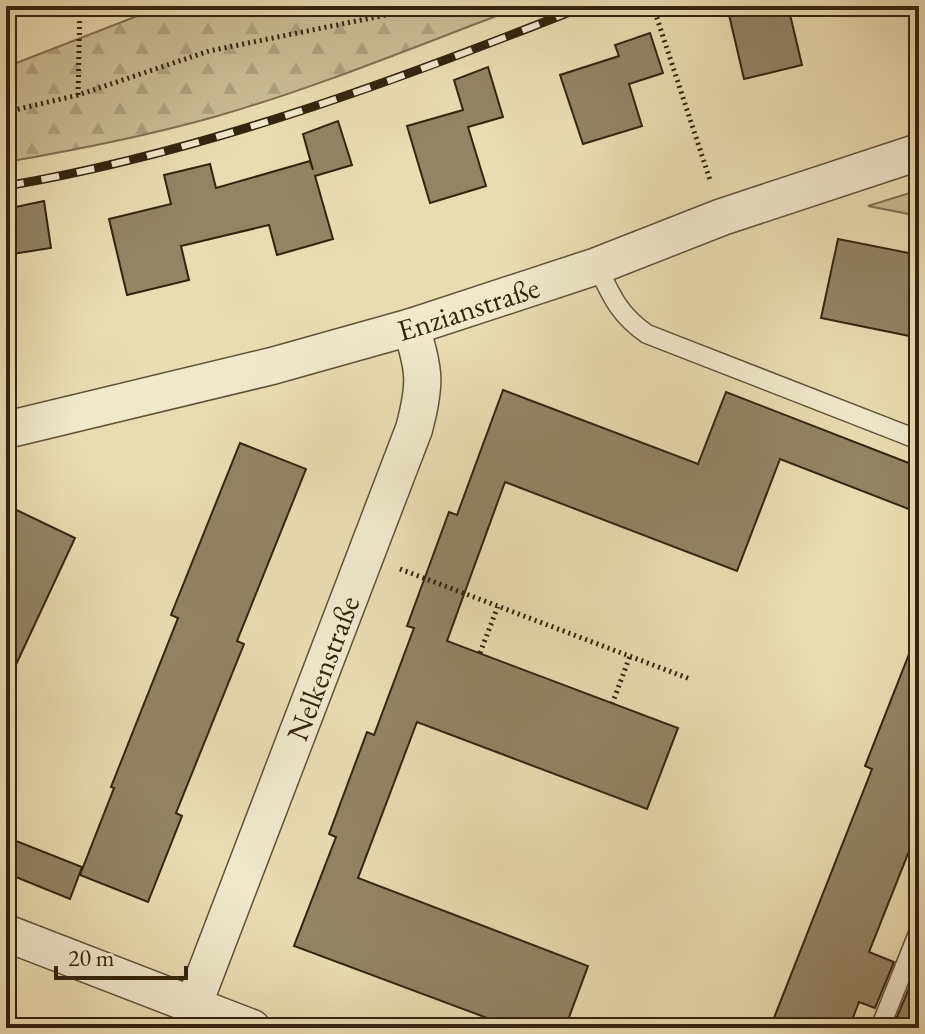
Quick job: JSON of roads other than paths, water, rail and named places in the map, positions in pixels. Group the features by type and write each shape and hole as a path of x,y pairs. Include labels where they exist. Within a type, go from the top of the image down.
{"street":[{"name":"Enzianstraße","path":"6,430 272,366 411,327 597,266 722,217 919,152"},
{"name":"Nelkenstraße","path":"193,1006 414,429 423,394 423,366 411,327"},
{"path":"6,933 252,1028"}],"lane":[{"path":"597,266 615,304 629,322 647,334 919,440"},
{"path":"880,1028 919,931"}],"railway":[{"path":"6,186 80,172 227,134 372,87 585,6"}]}
